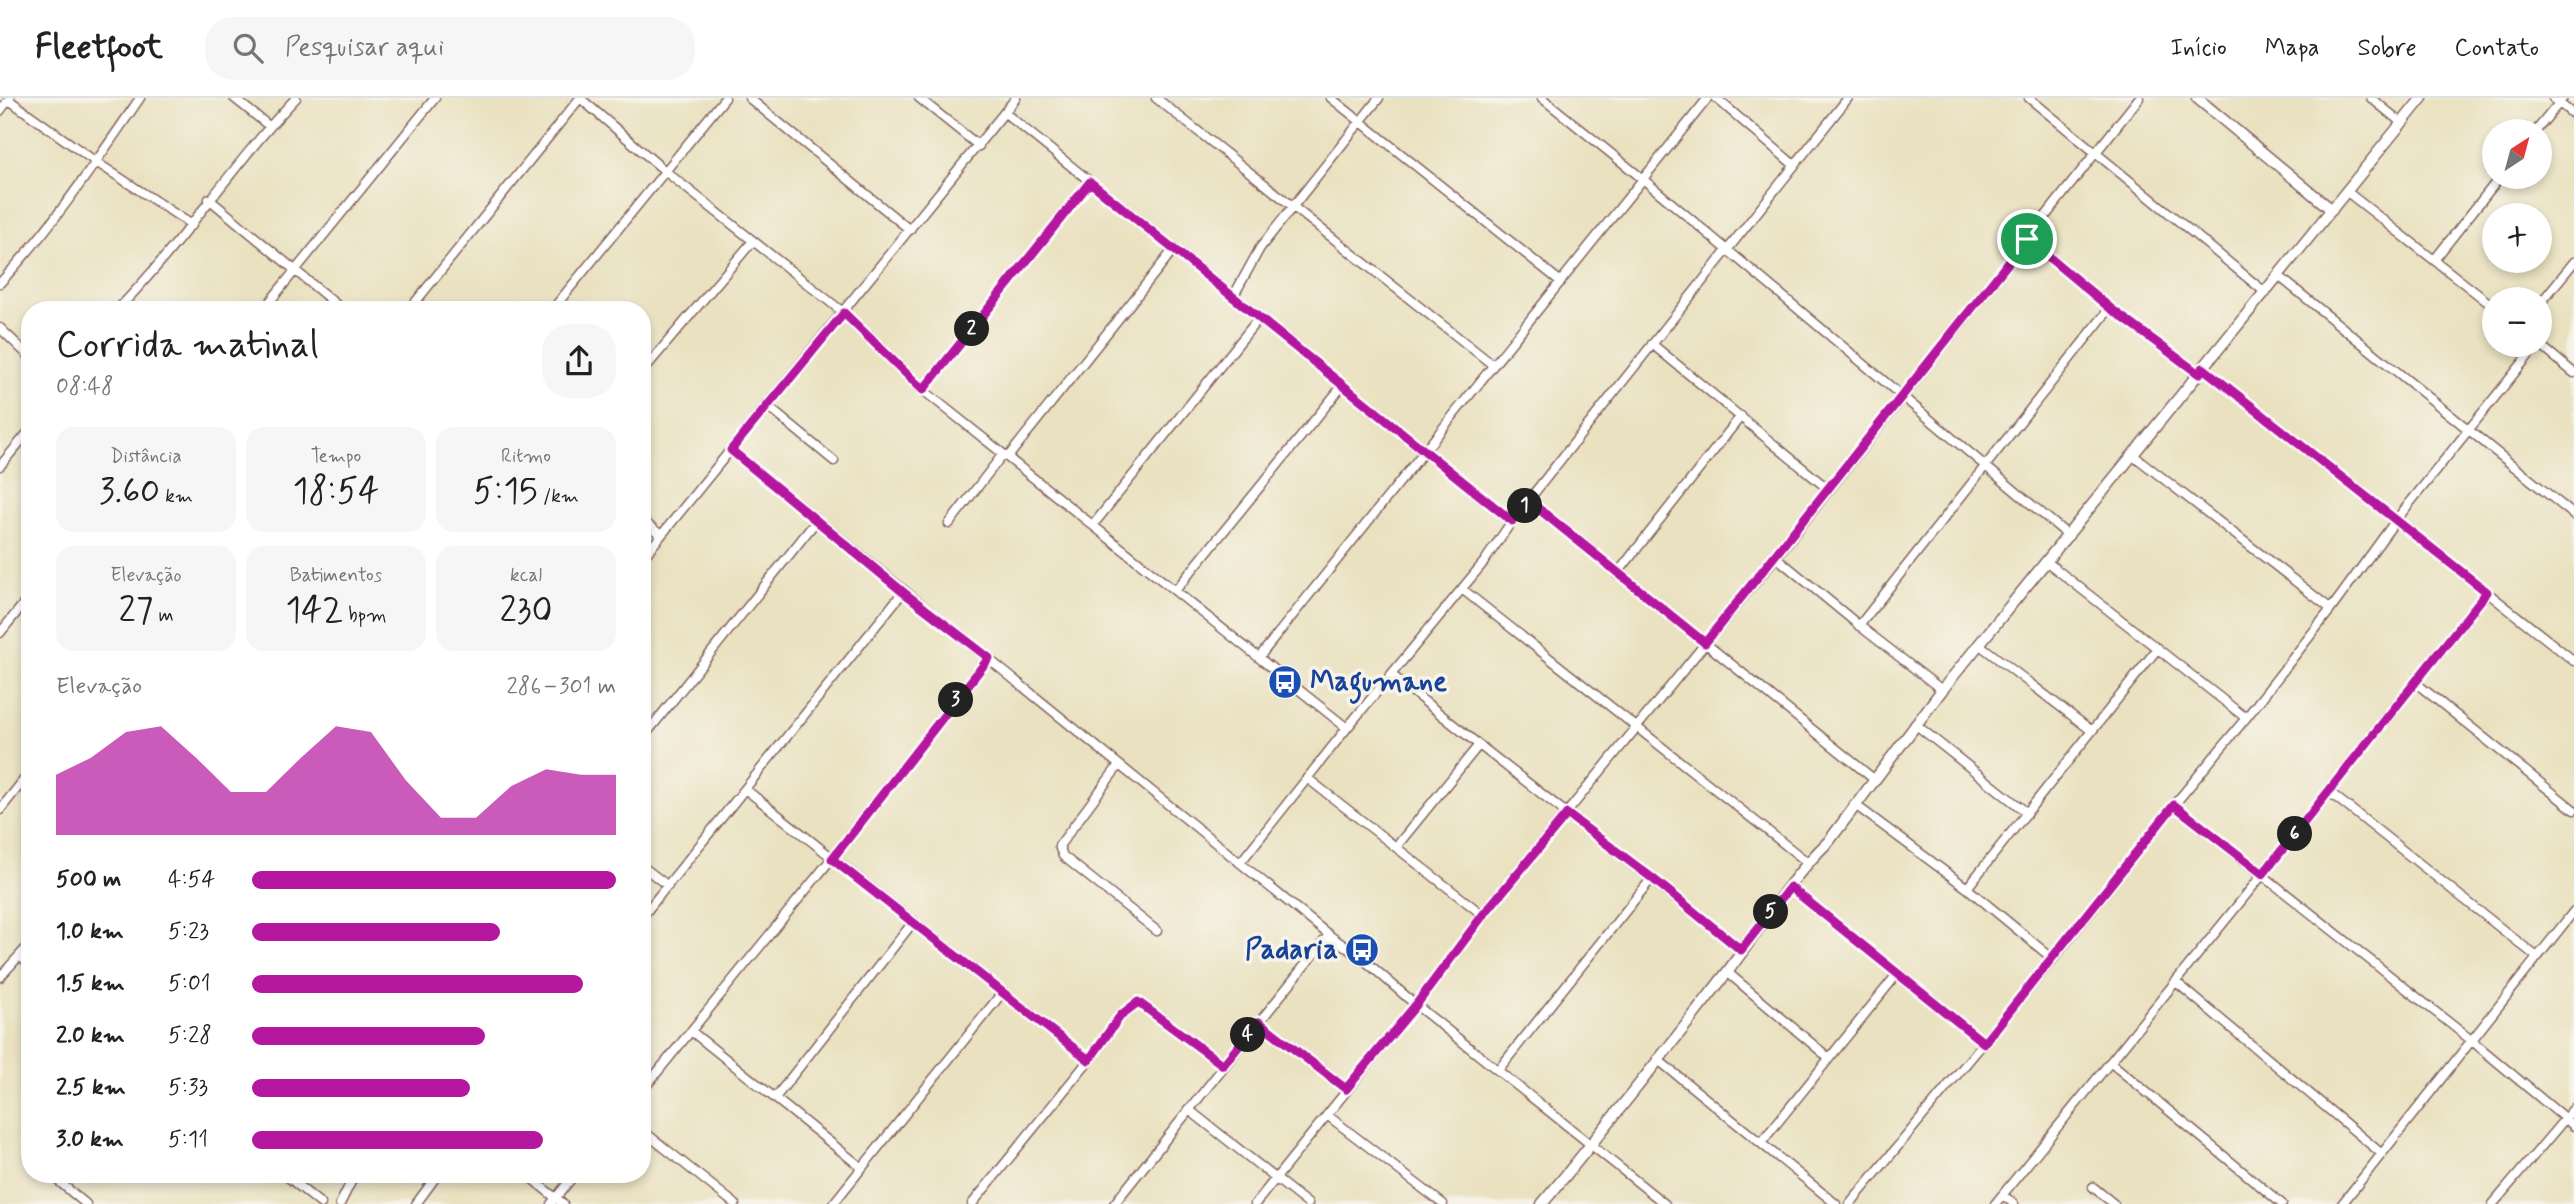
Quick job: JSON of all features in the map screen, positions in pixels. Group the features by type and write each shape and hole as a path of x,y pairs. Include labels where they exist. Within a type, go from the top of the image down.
{"street":[{"path":"0,283 73,197 139,98"},
{"path":"234,98 269,126"},
{"path":"125,301 192,225 269,126 296,98"},
{"path":"270,301 435,98"},
{"path":"416,301 580,98 752,242 844,313 923,390 1347,728"},
{"path":"559,301 725,98"},
{"path":"749,98 910,230"},
{"path":"919,98 979,146"},
{"path":"1156,98 1493,365"},
{"path":"1331,98 1561,282"},
{"path":"1233,297 1260,248 1379,98"},
{"path":"1542,98 1644,180 2068,536"},
{"path":"1260,656 1708,98"},
{"path":"1716,98 1794,165"},
{"path":"1240,863 1462,589 1512,521 1848,98"},
{"path":"2029,98 2266,293"},
{"path":"1255,1204 1416,1005 1483,915 1776,556 2094,151 2139,98"},
{"path":"2197,98 2332,210"},
{"path":"2371,98 2402,123"},
{"path":"1542,1204 1727,972 1807,862 1829,841 1854,804 1942,690 2423,98"},
{"path":"0,111 10,99 96,162 192,225"},
{"path":"651,548 979,146 1014,99"},
{"path":"2545,119 2558,100 2574,115"},
{"path":"1005,113 1512,521"},
{"path":"923,390 1090,182"},
{"path":"2435,259 2490,189"},
{"path":"2346,191 2482,297"},
{"path":"209,200 332,301"},
{"path":"2027,239 2110,308 2201,371 2572,657"},
{"path":"651,361 752,242"},
{"path":"949,524 1174,249"},
{"path":"2552,289 2574,262"},
{"path":"2280,276 2574,514"},
{"path":"1859,626 2110,308"},
{"path":"1093,525 1259,318"},
{"path":"0,328 21,349"},
{"path":"1652,344 1828,489"},
{"path":"2552,356 2574,373"},
{"path":"1850,1204 2053,959 2246,718 2331,610 2396,520 2528,357"},
{"path":"1175,592 1343,385"},
{"path":"766,405 834,461"},
{"path":"1617,574 1741,416"},
{"path":"0,466 21,441"},
{"path":"731,450 903,592 989,658 1665,1204"},
{"path":"2133,455 2331,610"},
{"path":"1529,501 1875,780"},
{"path":"651,728 817,520"},
{"path":"651,527 662,535"},
{"path":"1776,556 1859,626 1942,690"},
{"path":"2047,562 2246,718"},
{"path":"1462,589 1807,862"},
{"path":"651,906 903,592"},
{"path":"1995,1204 2263,874 2487,592"},
{"path":"0,633 21,607"},
{"path":"1980,645 2092,731"},
{"path":"1967,888 2158,648"},
{"path":"651,1080 832,859 989,658"},
{"path":"1392,675 1478,746 1652,878 1741,950"},
{"path":"2416,683 2574,810"},
{"path":"1915,724 2026,812"},
{"path":"1396,847 1478,746"},
{"path":"1119,765 1059,846 1063,856 1157,931"},
{"path":"1307,778 1483,915"},
{"path":"0,810 21,783"},
{"path":"745,789 1089,1060"},
{"path":"2328,791 2537,957"},
{"path":"1854,804 1967,888 2053,959"},
{"path":"2174,805 2471,1040 2574,1126"},
{"path":"651,873 668,886"},
{"path":"1499,1069 1652,878"},
{"path":"1790,887 1984,1043"},
{"path":"2342,1204 2574,911"},
{"path":"775,1098 914,921"},
{"path":"1114,1204 1329,935"},
{"path":"0,977 19,956"},
{"path":"1727,972 1829,1058"},
{"path":"1761,1143 1898,973"},
{"path":"2176,982 2382,1154"},
{"path":"833,1204 1002,993"},
{"path":"972,1204 1089,1060 1121,1015 1138,1002 1223,1065"},
{"path":"1259,1022 1346,1089"},
{"path":"691,1031 861,1167"},
{"path":"1657,1059 1836,1204"},
{"path":"2110,1062 2282,1204"},
{"path":"2493,1204 2574,1108"},
{"path":"1188,1109 1308,1204"},
{"path":"1327,1115 1443,1204"},
{"path":"651,1137 735,1204"},
{"path":"61,1183 86,1204"},
{"path":"295,1183 321,1204"},
{"path":"340,1204 350,1183"},
{"path":"415,1204 431,1183"},
{"path":"536,1183 557,1202 569,1183"},
{"path":"2093,1187 2114,1204"},
{"path":"2003,1195 2014,1204"}],"place":[{"name":"Magumane","path":"1285,682"},
{"name":"Padaria","path":"1362,950"}],"route":[{"path":"1090,182 1512,521 1529,501 1705,643 2027,239 2110,308 2199,374 2203,368 2487,592 2263,874 2174,805 1984,1043 1790,887 1741,950 1567,814 1483,915 1416,1005 1346,1089 1259,1022 1223,1065 1138,1002 1121,1015 1089,1060 832,859 989,658 903,592 731,450 844,313 923,390 1090,182"}]}
